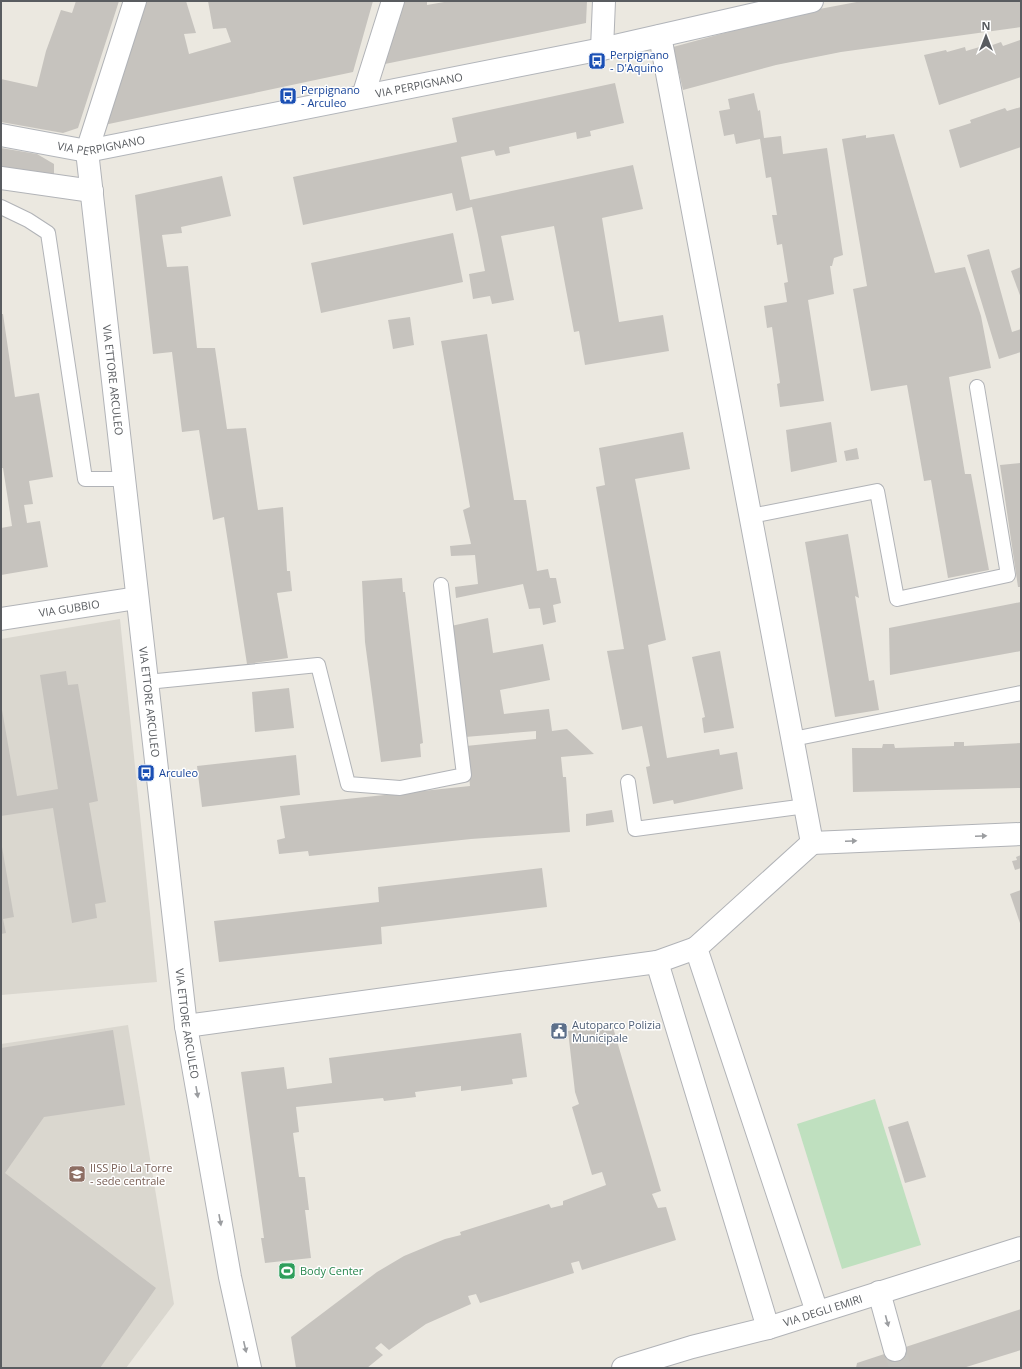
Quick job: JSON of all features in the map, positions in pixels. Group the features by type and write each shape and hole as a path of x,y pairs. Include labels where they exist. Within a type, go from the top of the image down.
{"street":[{"path":"88,151 135,1"},
{"path":"363,96 392,1"},
{"path":"602,49 604,1"},
{"name":"VIA PERPIGNANO","path":"1,136 88,151 602,49 812,1"},
{"path":"660,36 812,843"},
{"name":"VIA ETTORE ARCULEO","path":"88,151 186,1026 230,1277 250,1368"},
{"path":"1,178 92,191"},
{"name":"VIA GUBBIO","path":"1,619 137,598"},
{"path":"186,1026 657,962 696,948 812,843 1021,834"},
{"path":"696,948 817,1312"},
{"path":"657,962 768,1328"},
{"name":"VIA DEGLI EMIRI","path":"623,1368 692,1347 768,1328 1021,1248"},
{"path":"879,1292 895,1350"}],"lane":[{"path":"1,207 28,220 48,233 85,479 124,479"},
{"path":"751,516 877,491 897,599 1008,575 977,387"},
{"path":"147,682 318,665 348,784 400,788 464,775 441,585"},
{"path":"793,739 1021,694"},
{"path":"628,782 636,829 806,806"}],"shaded area":[{"path":"120,619 157,982 1,995 1,639"},
{"name":"IISS Pio La Torre - sede centrale","path":"128,1025 174,1304 126,1368 1,1368 1,1044"}],"green space":[{"path":"875,1099 921,1245 842,1269 797,1124"}],"building":[{"path":"76,1 119,1 78,128 63,133 1,122 1,79 37,87 46,51 61,10 72,13"},
{"path":"142,1 186,1 196,33 184,34 189,54 231,42 226,28 213,29 208,1 373,1 353,72 104,125"},
{"path":"399,1 427,1 427,5 450,1 587,1 586,23 380,65"},
{"path":"862,1 1021,1 1021,27 841,52 776,65 683,90 673,47 798,13"},
{"path":"1020,40 1021,77 939,105 924,55 946,50 947,52 965,47 966,51 983,46 984,48 1001,42 1003,46"},
{"path":"615,83 624,123 590,131 591,136 577,139 576,132 509,147 510,153 496,156 494,150 461,157 470,200 633,165 643,209 602,218 619,322 663,315 669,351 585,365 579,331 574,332 554,226 501,236 514,300 492,304 490,296 473,299 469,274 485,271 478,235 472,207 456,211 452,193 303,225 293,177 457,142 452,118"},
{"path":"754,93 758,111 760,110 764,138 781,136 783,154 827,148 843,255 834,258 832,266 830,266 834,294 808,300 824,401 780,407 777,384 780,383 772,327 767,328 764,306 787,302 784,283 788,282 782,244 777,245 772,215 777,215 771,177 766,178 760,139 736,144 734,134 724,136 719,111 730,109 728,99"},
{"path":"1021,107 1021,147 960,168 949,130 971,123 970,120 1005,108 1007,111"},
{"path":"894,134 935,273 965,267 981,316 991,368 949,377 965,474 971,474 989,570 948,578 931,480 924,481 907,385 871,391 853,289 867,286 842,139 866,135 866,138"},
{"path":"1,148 37,154 54,164 54,178 1,169"},
{"path":"222,176 231,216 181,227 182,233 162,235 167,267 188,266 197,348 215,348 227,429 246,428 258,510 283,507 287,571 290,571 292,591 277,593 288,658 247,664 224,517 213,520 199,430 182,432 172,352 153,354 135,195"},
{"path":"453,233 463,282 321,313 311,263"},
{"path":"989,249 1012,332 1021,329 1021,352 999,359 967,255"},
{"path":"1021,267 1021,298 1011,271"},
{"path":"1,314 3,314 15,397 39,393 53,477 29,481 33,504 24,505 27,523 40,521 48,567 1,575 1,528 12,526 3,468 1,468"},
{"path":"410,317 414,345 393,349 388,320"},
{"path":"487,334 514,500 526,500 537,571 548,569 550,578 556,578 561,603 553,605 556,622 543,625 540,608 529,609 523,584 456,598 455,587 478,584 475,555 451,556 450,546 471,544 463,510 470,507 441,341"},
{"path":"831,422 837,462 791,472 786,430"},
{"path":"683,432 690,469 635,479 666,640 648,645 664,741 667,758 719,749 720,755 737,752 743,789 674,804 673,800 653,804 646,767 650,766 642,726 622,730 607,651 624,649 596,487 605,485 599,448"},
{"path":"857,448 859,459 846,461 844,451"},
{"path":"1020,463 1021,587 1018,587 1000,465"},
{"path":"848,534 859,598 855,596 869,681 874,680 879,710 835,717 805,542"},
{"path":"402,578 403,592 405,592 423,743 420,744 421,757 381,762 365,642 362,581"},
{"path":"1021,602 1021,651 890,675 889,628"},
{"path":"488,618 493,653 543,644 550,680 500,690 504,714 549,709 552,731 567,729 594,754 561,757 563,777 566,777 570,832 471,839 309,856 308,851 279,854 277,840 285,838 280,806 470,786 466,746 536,739 536,731 465,737 451,626"},
{"path":"720,651 734,728 704,733 702,718 705,717 692,657"},
{"path":"66,671 68,685 78,684 98,801 89,803 106,902 95,904 97,918 72,923 53,808 1,816 1,704 17,796 58,789 40,675"},
{"path":"289,688 294,728 255,732 252,692"},
{"path":"954,742 964,742 964,746 1021,743 1021,788 853,792 852,748 882,748 883,744 894,744 895,748 954,746"},
{"path":"296,755 300,795 202,807 197,766"},
{"path":"612,810 614,822 586,826 586,814"},
{"path":"1,841 14,917 3,919 6,933 1,934"},
{"path":"1021,855 1021,868 1015,870 1012,861 1017,860 1016,857"},
{"path":"542,868 547,907 381,927 382,944 219,962 214,921 379,902 378,887"},
{"path":"1021,890 1021,926 1010,894"},
{"path":"612,1024 661,1191 652,1194 658,1208 666,1207 676,1240 582,1270 579,1261 571,1263 574,1273 480,1303 476,1294 468,1296 471,1304 426,1324 389,1350 381,1343 375,1348 383,1355 367,1368 296,1368 291,1337 377,1272 404,1256 445,1239 461,1235 460,1232 549,1204 551,1208 563,1205 563,1201 606,1185 602,1172 592,1175 572,1107 579,1104 575,1092 568,1031"},
{"path":"113,1030 125,1105 44,1117 5,1173 156,1288 100,1368 1,1368 1,1048"},
{"path":"521,1033 527,1077 512,1079 513,1084 461,1091 461,1086 415,1092 416,1097 384,1101 383,1098 296,1107 299,1132 293,1133 299,1177 305,1177 309,1210 305,1210 311,1258 265,1263 261,1238 264,1238 241,1072 284,1067 287,1089 332,1083 329,1058"},
{"path":"908,1121 926,1177 905,1183 888,1127"},
{"path":"1021,1309 1021,1350 963,1368 856,1368 857,1363"}],"tunnel":[{"path":"895,1350 900,1368"}],"place":[{"name":"Perpignano - D'Aquino","path":"597,61"},
{"name":"Perpignano - Arculeo","path":"288,96"},
{"name":"Arculeo","path":"146,773"},
{"name":"Autoparco Polizia Municipale","path":"559,1031"},
{"name":"IISS Pio La Torre - sede centrale","path":"77,1174"},
{"name":"Body Center","path":"287,1271"}]}
